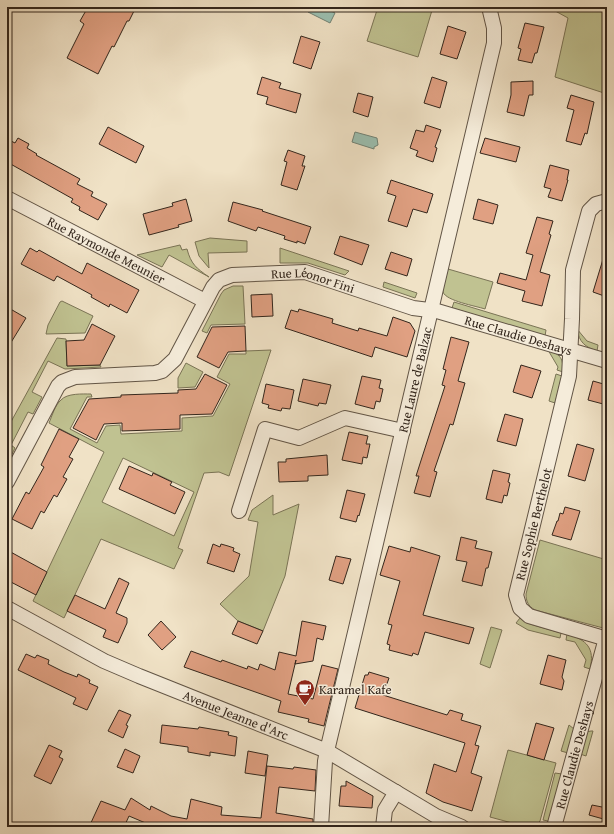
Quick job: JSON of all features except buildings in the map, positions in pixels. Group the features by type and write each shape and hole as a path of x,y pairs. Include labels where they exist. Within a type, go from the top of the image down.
{"street":[{"name":"Rue Laure de Balzac","path":"321,827 327,751 494,43 494,28 489,7"},
{"name":"Rue Raymonde Meunier","path":"7,198 205,301"},
{"name":"Rue Sophie Berthelot","path":"606,638 529,616 520,608 517,601 517,586 568,376 571,350 572,276 574,264 589,211 596,204 607,201"},
{"name":"Rue Léonor Fini","path":"7,482 58,386 62,382 74,377 155,373 162,371 175,359 213,287 224,277 232,275 305,272 414,308 431,310"},
{"name":"Rue Claudie Deshays","path":"431,310 607,361"},
{"path":"239,511 265,429 299,438 345,418 403,431"},
{"name":"Avenue Jeanne d'Arc","path":"7,608 104,661 327,751 436,816 462,827"},
{"name":"Rue Claudie Deshays","path":"554,827 606,638"},
{"path":"383,827 385,810 396,792"}],"green space":[{"path":"378,7 433,7 418,57 367,41"},
{"path":"548,7 607,7 607,94 555,77 568,18"},
{"path":"210,238 247,241 247,252 208,253 209,268 199,256 195,242"},
{"path":"180,245 182,250 187,249 190,258 195,265 209,277 169,255 162,267 137,255"},
{"path":"280,248 349,271 345,275 308,263 280,263"},
{"path":"448,269 493,282 485,309 455,301 445,295 443,290"},
{"path":"384,282 417,293 415,298 383,287"},
{"path":"233,286 243,286 245,324 211,325 207,333 202,331 221,294 224,290"},
{"path":"62,301 93,316 85,333 46,334 48,325 60,302"},
{"path":"454,302 546,330 545,336 452,308"},
{"path":"577,329 587,341 598,345 597,351 589,348 581,341"},
{"path":"57,338 66,339 67,366 100,365 101,367 65,369 48,361 32,392 42,397 33,414 28,412 11,445 15,448 7,464 7,429"},
{"path":"271,350 229,476 219,472 204,473 178,548 183,550 174,569 101,539 64,618 33,601 104,452 49,423 59,402 71,395 91,394 92,397 87,397 70,429 97,443 106,426 120,425 121,434 182,431 182,418 213,416 230,384 217,377 229,354 246,354 246,351","holes":["123,458 194,492 174,536 102,502"]},
{"path":"548,350 558,355 562,360 563,372 557,370 558,367"},
{"path":"186,363 203,372 195,387 178,388 178,378"},
{"path":"556,374 562,376 555,403 549,401"},
{"path":"273,495 273,515 299,504 285,576 263,631 238,621 220,604 249,576 258,522 248,520 252,510"},
{"path":"540,540 607,560 607,629 535,610 529,605 526,594"},
{"path":"520,618 530,624 561,633 560,638 528,630 516,623"},
{"path":"491,627 502,630 490,668 480,664"},
{"path":"567,634 580,639 588,646 591,656 590,669 584,667 586,660 575,642 566,640"},
{"path":"569,725 574,729 568,753 561,751"},
{"path":"593,731 586,756 580,754 586,732"},
{"path":"508,750 556,763 540,821 535,827 527,827 490,817"},
{"path":"555,773 562,774 550,819 548,821 543,820"}],"shaded area":[{"path":"311,7 323,7 335,13 330,23 308,12"},
{"path":"355,132 377,138 378,145 374,147 374,149 352,142"}],"place":[{"name":"Karamel Kafe","path":"305,706"}]}
